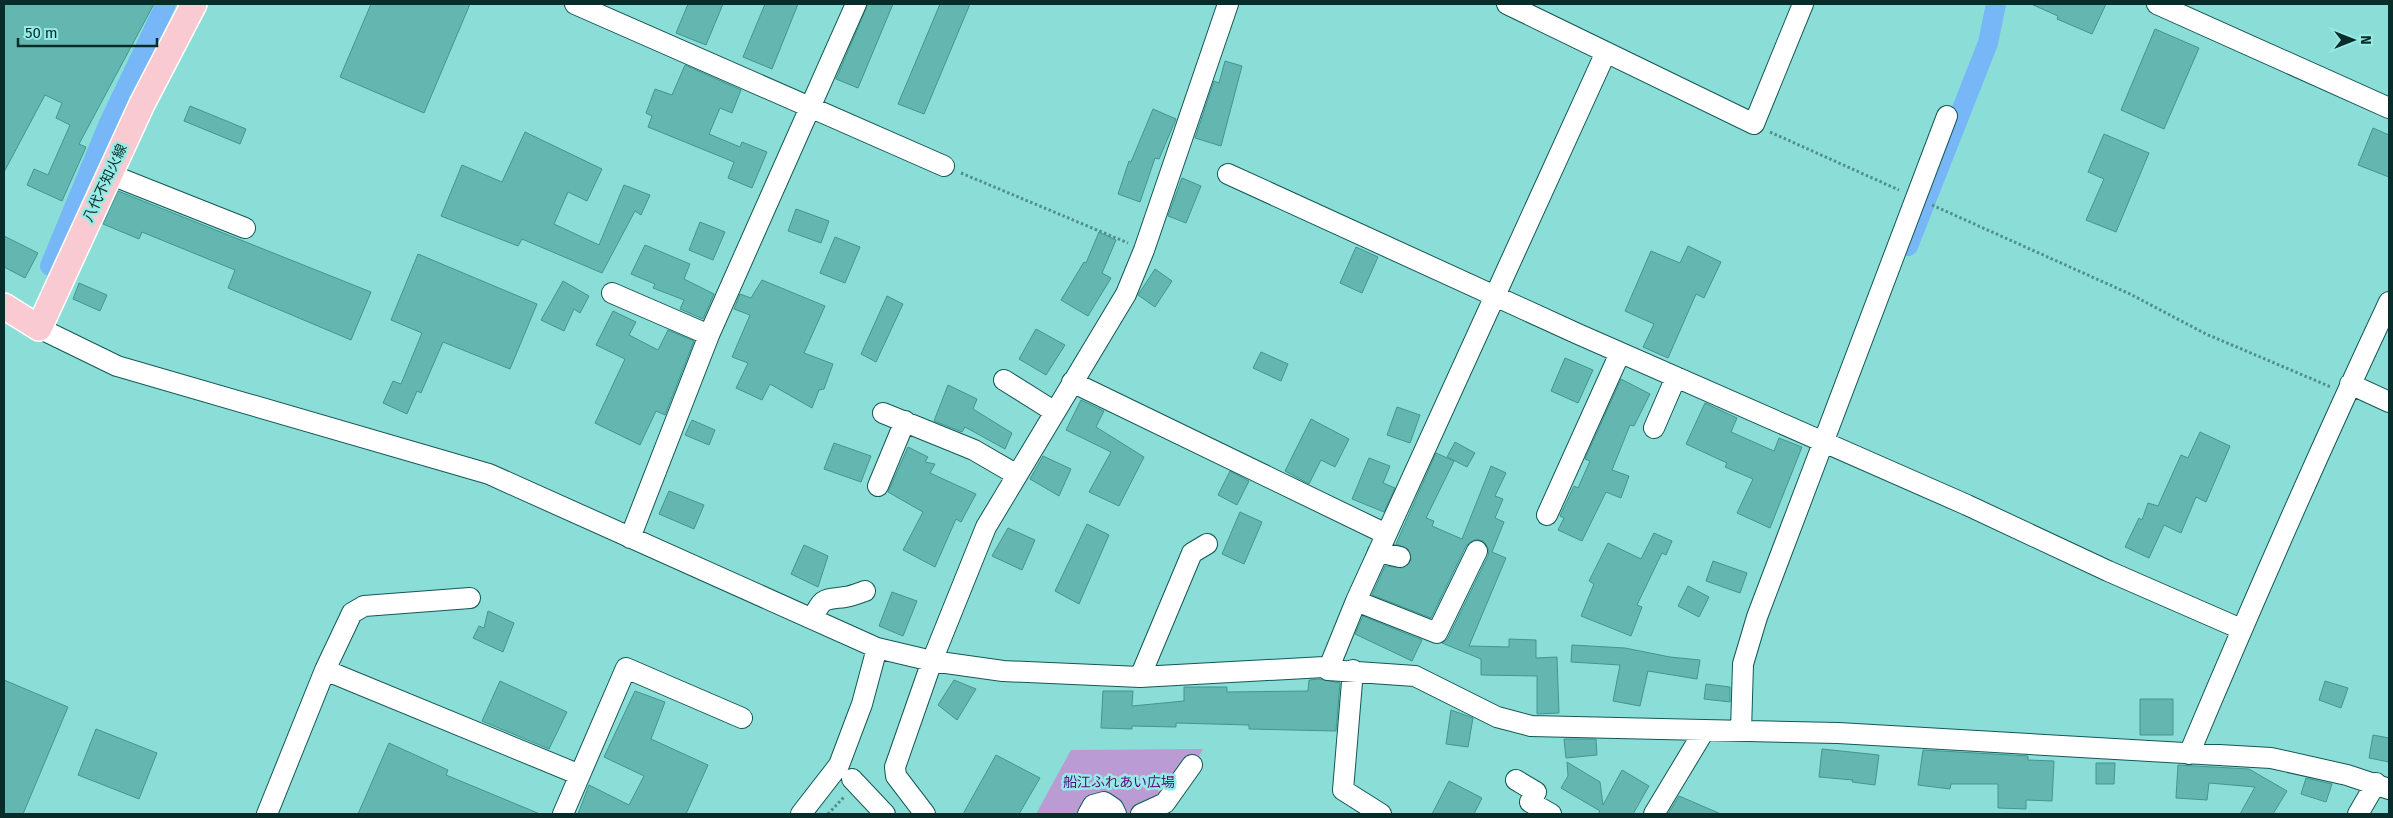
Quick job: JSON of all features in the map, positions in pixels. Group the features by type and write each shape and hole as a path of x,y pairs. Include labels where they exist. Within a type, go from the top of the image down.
{"main road":[{"name":"八代不知火線","path":"39,328 142,104 194,4"},
{"path":"4,306 39,328"}],"street":[{"path":"575,4 944,166"},
{"path":"630,538 709,335 856,4"},
{"path":"925,814 896,776 896,767 932,661 986,527 1126,294 1144,250 1228,4"},
{"path":"1507,4 1754,124 1803,4"},
{"path":"2157,4 2389,108"},
{"path":"1328,670 1382,543 1606,52"},
{"path":"1741,731 1743,664 1756,617 1947,116"},
{"path":"109,174 245,228"},
{"path":"1228,174 1620,353 2241,629"},
{"path":"612,293 709,335"},
{"path":"2189,754 2241,629 2389,302"},
{"path":"39,328 117,366 489,474 877,648 932,661 1003,671 1140,677 1324,667 1328,670 1353,670 1415,676 1497,717 1531,726 1838,733 2271,758 2383,786 2358,814"},
{"path":"1547,515 1620,353"},
{"path":"1654,428 1676,377"},
{"path":"1004,380 1055,412"},
{"path":"1072,382 1382,543 1400,557"},
{"path":"2348,389 2389,402"},
{"path":"883,413 974,450 1017,475"},
{"path":"878,486 905,421"},
{"path":"1140,677 1192,553 1207,544"},
{"path":"1356,601 1437,633 1477,551"},
{"path":"812,619 821,602 826,598 846,597 865,591"},
{"path":"267,814 325,670 352,613 364,606 470,598"},
{"path":"811,811 839,765 862,704 877,648"},
{"path":"563,814 626,668 742,718"},
{"path":"325,670 580,775"},
{"path":"1353,670 1343,790 1381,814"},
{"path":"1654,814 1704,730"},
{"path":"1141,814 1165,803 1192,765"},
{"path":"852,778 885,814"},
{"path":"1516,780 1536,792 1530,802 1551,814"},
{"path":"1088,814 1093,806 1104,802 1113,808 1116,814"}],"path":[{"path":"1754,124 2130,294 2206,334 2348,389"},
{"path":"944,166 1144,250"}],"green space":[{"name":"船江ふれあい広場","path":"1203,749 1167,814 1036,814 1071,750"}],"building":[{"path":"4,4 154,4 79,144 86,147 62,201 27,185 34,169 48,175 70,125 56,118 62,103 45,95 4,172"},
{"path":"371,4 470,4 424,113 340,77"},
{"path":"688,4 723,4 706,45 676,33"},
{"path":"765,4 798,4 772,69 743,57"},
{"path":"868,4 893,4 858,88 836,79"},
{"path":"940,4 970,4 924,114 898,104"},
{"path":"2031,4 2106,4 2092,34 2057,19 2058,16"},
{"path":"2155,29 2199,48 2164,129 2121,110"},
{"path":"1225,61 1242,66 1221,146 1195,138 1214,81 1219,83"},
{"path":"685,65 741,90 732,113 720,108 709,134 740,147 742,142 767,152 752,188 728,178 734,162 648,127 652,116 646,113 655,89 672,95"},
{"path":"190,106 246,129 240,144 184,121"},
{"path":"1153,109 1176,119 1159,159 1155,158 1140,202 1118,194 1129,161 1131,162"},
{"path":"2373,128 2389,135 2389,177 2358,165"},
{"path":"525,132 602,169 587,201 568,192 554,224 599,245 624,185 650,195 641,215 635,211 602,273 522,239 518,246 441,216 462,165 502,182"},
{"path":"2104,134 2149,153 2116,232 2086,220 2104,179 2088,172"},
{"path":"1182,178 1201,186 1186,223 1168,216"},
{"path":"118,191 371,292 351,340 228,288 235,270 142,232 139,239 103,224"},
{"path":"796,209 829,221 821,243 788,231"},
{"path":"700,222 725,232 713,260 689,250"},
{"path":"1099,232 1116,240 1102,273 1111,278 1088,316 1061,300 1084,262 1086,263"},
{"path":"4,236 38,253 25,278 4,267"},
{"path":"835,237 860,247 845,283 820,273"},
{"path":"645,245 690,264 684,279 714,294 703,319 680,309 684,300 653,288 655,284 631,274"},
{"path":"1688,246 1721,262 1704,298 1696,294 1668,358 1643,347 1654,324 1625,311 1651,251 1680,263"},
{"path":"1356,247 1378,257 1362,293 1340,283"},
{"path":"418,254 537,304 510,369 443,342 421,393 417,391 407,414 383,403 393,381 401,384 422,333 391,320"},
{"path":"1155,269 1172,281 1155,307 1138,295"},
{"path":"762,280 825,306 804,353 833,364 824,389 819,390 812,408 770,384 762,400 736,388 748,363 732,357 750,315 734,309 740,294 751,298"},
{"path":"563,281 589,296 580,313 574,309 564,331 541,320"},
{"path":"79,283 107,295 100,311 73,299"},
{"path":"887,296 903,304 876,362 861,354"},
{"path":"613,311 636,322 629,335 658,350 668,330 694,341 665,415 656,411 640,445 595,423 625,359 596,345"},
{"path":"1036,329 1065,345 1046,375 1019,359"},
{"path":"1261,352 1288,364 1281,381 1253,368"},
{"path":"1565,358 1593,370 1578,403 1551,391"},
{"path":"1621,379 1650,394 1634,426 1630,425 1612,470 1629,476 1621,498 1606,492 1582,541 1558,530 1564,518 1560,516 1574,486 1578,488 1590,461 1585,459"},
{"path":"948,385 977,399 973,409 1012,433 1005,449 965,427 962,432 934,421"},
{"path":"1081,400 1104,411 1096,427 1144,457 1119,506 1089,492 1111,452 1066,430"},
{"path":"1705,403 1737,418 1731,432 1774,451 1779,438 1802,447 1770,528 1737,513 1753,479 1725,467 1727,463 1686,444"},
{"path":"1397,407 1420,415 1410,443 1387,435"},
{"path":"1311,419 1349,439 1335,467 1321,460 1309,484 1285,471"},
{"path":"692,420 715,430 709,445 685,435"},
{"path":"2200,432 2230,446 2206,502 2196,497 2181,533 2164,525 2149,558 2125,547 2139,518 2142,520 2148,503 2158,506 2181,455 2188,458"},
{"path":"1455,442 1475,453 1467,467 1447,457"},
{"path":"834,443 871,456 861,482 824,469"},
{"path":"908,447 928,457 925,462 935,464 930,473 976,494 961,522 956,519 935,567 903,550 923,512 888,492"},
{"path":"1436,453 1454,461 1426,518 1434,521 1432,526 1462,539 1491,466 1506,473 1495,496 1503,499 1495,518 1504,522 1492,552 1506,558 1469,646 1509,647 1509,639 1536,640 1536,658 1557,657 1559,713 1537,714 1537,676 1481,675 1481,659 1442,643 1448,638 1488,556 1489,550 1483,541 1476,539 1466,546 1431,618 1372,595 1385,566 1403,568 1411,560 1408,549 1396,544"},
{"path":"1043,456 1071,469 1059,496 1030,479"},
{"path":"1369,458 1390,466 1383,483 1395,488 1384,512 1352,499"},
{"path":"1230,471 1249,481 1237,505 1218,495"},
{"path":"669,491 704,505 694,529 659,514"},
{"path":"1240,512 1262,522 1244,564 1222,554"},
{"path":"1087,524 1109,535 1079,604 1055,591"},
{"path":"1008,528 1035,540 1022,570 992,556"},
{"path":"1654,533 1672,541 1666,555 1662,553 1637,605 1642,607 1631,636 1581,616 1594,584 1589,581 1608,543 1641,559"},
{"path":"804,545 828,556 818,587 791,574"},
{"path":"1713,561 1747,573 1740,593 1706,581"},
{"path":"1688,586 1709,597 1699,617 1678,606"},
{"path":"892,592 917,601 903,636 879,626"},
{"path":"488,611 514,623 503,652 473,638 479,626 484,628"},
{"path":"1363,616 1422,640 1412,661 1355,634"},
{"path":"1572,645 1625,648 1670,657 1700,660 1697,679 1648,671 1640,706 1613,701 1620,665 1571,662"},
{"path":"1320,679 1340,683 1336,731 1249,729 1249,725 1176,723 1176,727 1132,726 1132,729 1101,728 1103,691 1133,691 1132,706 1184,701 1184,687 1227,687 1227,692 1308,691 1309,680"},
{"path":"4,680 68,707 23,814 4,814"},
{"path":"954,680 976,689 957,720 938,705"},
{"path":"500,681 567,712 549,749 482,721"},
{"path":"2325,681 2348,688 2341,708 2319,700"},
{"path":"1706,684 1730,687 1730,702 1704,699"},
{"path":"635,691 665,702 651,739 708,765 686,814 578,814 589,785 629,805 644,776 604,757"},
{"path":"2140,699 2173,699 2173,735 2140,735"},
{"path":"1451,710 1473,718 1468,747 1446,744"},
{"path":"96,729 157,753 139,799 78,775"},
{"path":"2373,735 2389,738 2389,762 2369,758"},
{"path":"1564,739 1596,739 1597,755 1566,758"},
{"path":"389,743 448,770 446,775 540,814 358,814"},
{"path":"1822,749 1879,755 1875,785 1852,782 1853,780 1819,777"},
{"path":"1923,750 2028,756 2028,760 2054,761 2052,801 2026,800 2026,809 1998,808 1998,784 1951,784 1950,789 1918,785"},
{"path":"996,755 1040,778 1019,814 963,814"},
{"path":"1567,762 1600,782 1603,805 1622,770 1649,786 1633,814 1598,814 1600,811 1561,788 1568,776"},
{"path":"2096,763 2115,763 2114,784 2096,784"},
{"path":"2178,765 2249,769 2287,791 2273,814 2240,814 2255,787 2209,783 2207,800 2176,798"},
{"path":"2306,778 2332,784 2326,802 2301,794"},
{"path":"1449,781 1482,798 1474,814 1432,814"},
{"path":"1679,796 1721,814 1668,814"}],"waterway":[{"path":"50,266 109,123 166,4"},
{"path":"1908,246 1988,43 1996,4"}]}
